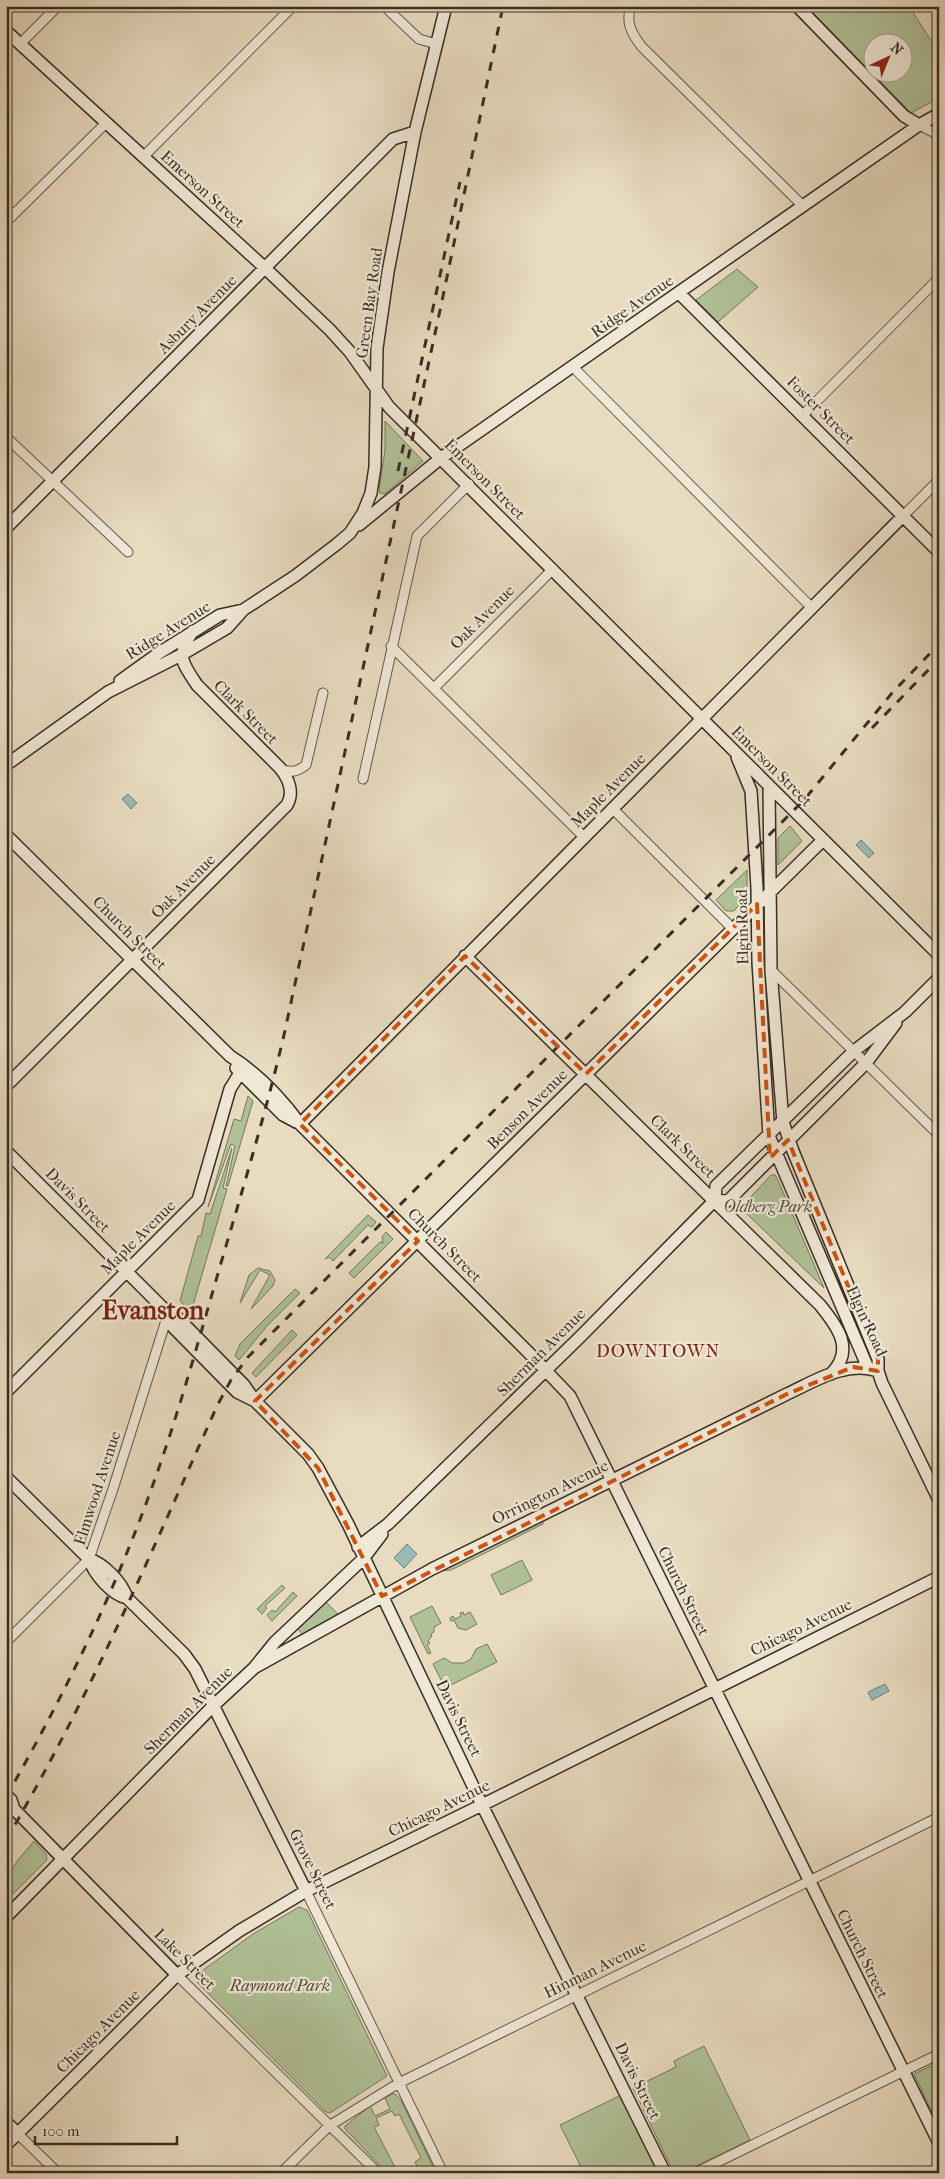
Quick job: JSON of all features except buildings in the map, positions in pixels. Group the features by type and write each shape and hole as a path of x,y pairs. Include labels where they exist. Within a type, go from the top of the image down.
{"street":[{"path":"20,44 58,6"},
{"path":"143,157 293,6"},
{"path":"384,6 419,39 436,44"},
{"name":"Green Bay Road","path":"243,610 314,562 350,533 363,513 371,493 375,468 377,348 386,286 415,132 446,6"},
{"path":"632,6 629,14 629,26 642,47 803,206"},
{"path":"797,6 904,116 939,135"},
{"name":"Emerson Street","path":"6,31 265,268 350,352 390,408 939,955"},
{"name":"Ridge Avenue","path":"350,533 441,458 919,125 939,114"},
{"path":"6,222 106,123"},
{"name":"Asbury Avenue","path":"6,528 393,140 415,132"},
{"path":"804,415 939,278"},
{"name":"Foster Street","path":"679,293 804,415 939,552"},
{"path":"573,367 812,608"},
{"path":"6,436 128,552"},
{"name":"Maple Avenue","path":"300,1124 939,480"},
{"path":"363,779 391,646 417,536 468,484"},
{"name":"Oak Avenue","path":"434,688 553,569"},
{"name":"Ridge Avenue","path":"6,765 108,692 128,673 220,615 243,610"},
{"name":"Ridge Avenue","path":"108,692 227,628 243,610"},
{"path":"181,654 183,646 193,631"},
{"path":"391,646 584,837"},
{"name":"Clark Street","path":"181,654 197,686 280,768 290,790"},
{"path":"280,768 295,772 306,765 323,693"},
{"name":"Elgin Road","path":"736,753 751,791 758,962 769,1136 873,1370"},
{"name":"Elgin Road","path":"768,786 771,970 783,1122 788,1140 878,1359 873,1370"},
{"name":"Oak Avenue","path":"6,1086 287,805 290,799 290,790"},
{"path":"612,808 733,929"},
{"name":"Church Street","path":"6,835 134,959 230,1056 240,1073 283,1115 300,1124"},
{"name":"Benson Avenue","path":"255,1401 823,840"},
{"name":"Clark Street","path":"465,956 820,1305 832,1320 841,1337 844,1350 838,1367 831,1374"},
{"path":"771,970 939,1135"},
{"name":"Sherman Avenue","path":"6,1917 213,1706 254,1668 275,1642 363,1559 388,1524 695,1221 715,1200 716,1186 854,1051 905,1012 939,978"},
{"name":"Sherman Avenue","path":"715,1200 727,1201 866,1063 905,1012"},
{"name":"Church Street","path":"230,1056 245,1065 288,1108 300,1124 570,1396 612,1479 712,1689 939,2143"},
{"name":"Maple Avenue","path":"6,1392 198,1200 230,1089 240,1073"},
{"name":"Davis Street","path":"6,1151 168,1314 177,1317 232,1372 255,1401 308,1454 318,1468 382,1596 482,1805 665,2173"},
{"path":"695,1221 715,1213 729,1215"},
{"name":"Elmwood Avenue","path":"6,1642 89,1559 168,1314"},
{"name":"Orrington Avenue","path":"254,1668 382,1596 612,1479 831,1374 853,1367 873,1370"},
{"path":"873,1370 939,1500"},
{"name":"Grove Street","path":"6,1477 89,1559 92,1569 118,1596 127,1598 184,1654 194,1669 306,1891 443,2173"},
{"name":"Sherman Avenue","path":"358,1548 378,1530 388,1524"},
{"name":"Chicago Avenue","path":"6,2145 177,1975 239,1931 306,1891 939,1576"},
{"name":"Lake Street","path":"6,1795 11,1800 10,1808 64,1859 177,1975 378,2173"},
{"name":"Hinman Avenue","path":"281,2173 329,2126 399,2083 939,1817"},
{"path":"695,2173 939,2054"},
{"path":"6,2122 58,2173"}],"highlighted area":[{"path":"757,904 770,1158 788,1140 878,1359 878,1371 853,1367 787,1394 382,1596 318,1468 255,1401 418,1241 300,1124 465,956 586,1074"}],"green space":[{"path":"806,6 909,6 939,53 939,98 911,113 881,82 912,82 912,32 862,32 862,63"},
{"path":"737,269 758,287 718,322 696,300"},
{"path":"385,421 423,461 385,494 380,493 379,490 385,450"},
{"path":"790,826 802,841 778,865 778,838"},
{"path":"747,870 747,896 734,911 726,911 716,900"},
{"path":"248,1096 253,1101 228,1186 226,1186 235,1146 231,1144 208,1207 234,1119 241,1121"},
{"path":"232,1148 223,1188 227,1189 191,1312 180,1301 198,1236 201,1236 206,1213 210,1214"},
{"name":"Oldberg Park","path":"771,1175 775,1175 777,1178 824,1288 746,1213 745,1203"},
{"path":"368,1215 376,1222 372,1227 368,1225 333,1261 329,1257 325,1259"},
{"path":"386,1232 393,1239 354,1278 349,1273 380,1242 383,1243 382,1237"},
{"path":"258,1268 270,1271 275,1280 273,1286 251,1309 270,1275 260,1270 240,1303 249,1275"},
{"path":"295,1289 300,1293 267,1326 239,1360 235,1356 240,1344"},
{"path":"292,1330 297,1335 256,1377 252,1373"},
{"path":"543,1520 543,1524 451,1570 440,1571"},
{"path":"522,1560 532,1580 501,1595 491,1575"},
{"path":"282,1585 285,1588 265,1606 267,1608 262,1614 257,1609"},
{"path":"293,1592 297,1596 272,1621 267,1615 272,1610 275,1612"},
{"path":"326,1602 339,1615 303,1635 298,1629"},
{"path":"432,1606 441,1623 434,1627 434,1632 428,1641 430,1643 427,1645 431,1653 428,1654 410,1617"},
{"path":"463,1612 464,1615 470,1612 477,1624 466,1630 458,1628 454,1620 451,1621 450,1618 453,1616 455,1619 461,1616 460,1613"},
{"path":"487,1644 497,1662 445,1688 433,1664 444,1658 452,1663 464,1663 471,1659 476,1649"},
{"path":"34,1841 46,1854 47,1860 6,1901 6,1878"},
{"name":"Raymond Park","path":"299,1907 307,1910 387,2076 330,2113 326,2112 198,1983 195,1976 253,1934"},
{"path":"704,2046 750,2140 682,2173 674,2173 633,2088 676,2067 674,2061"},
{"path":"939,2062 939,2126 914,2074"},
{"path":"395,2094 401,2100 436,2173 420,2173 415,2162 421,2158 399,2114 395,2116 392,2111 376,2118 379,2125 374,2127 398,2173 387,2173 345,2129 345,2126 370,2106 375,2116 390,2109 385,2098"},
{"path":"621,2095 661,2173 584,2173 560,2125"}],"water":[{"path":"128,794 137,803 131,809 122,799"},
{"path":"861,840 874,853 869,858 856,845"},
{"path":"407,1544 417,1554 404,1568 394,1558"},
{"path":"885,1684 889,1691 872,1700 868,1692"}],"railway":[{"path":"6,1797 47,1723 85,1646 136,1530 179,1406 262,1121 284,1035 442,301 503,6"},
{"path":"398,471 460,182"},
{"path":"6,1840 64,1734 118,1626 217,1406 231,1380 248,1357 804,800 892,693 939,644"},
{"path":"872,728 939,659"}],"district":[{"name":"Evanston","path":"153,1310"},
{"name":"DOWNTOWN","path":"658,1351"}]}
